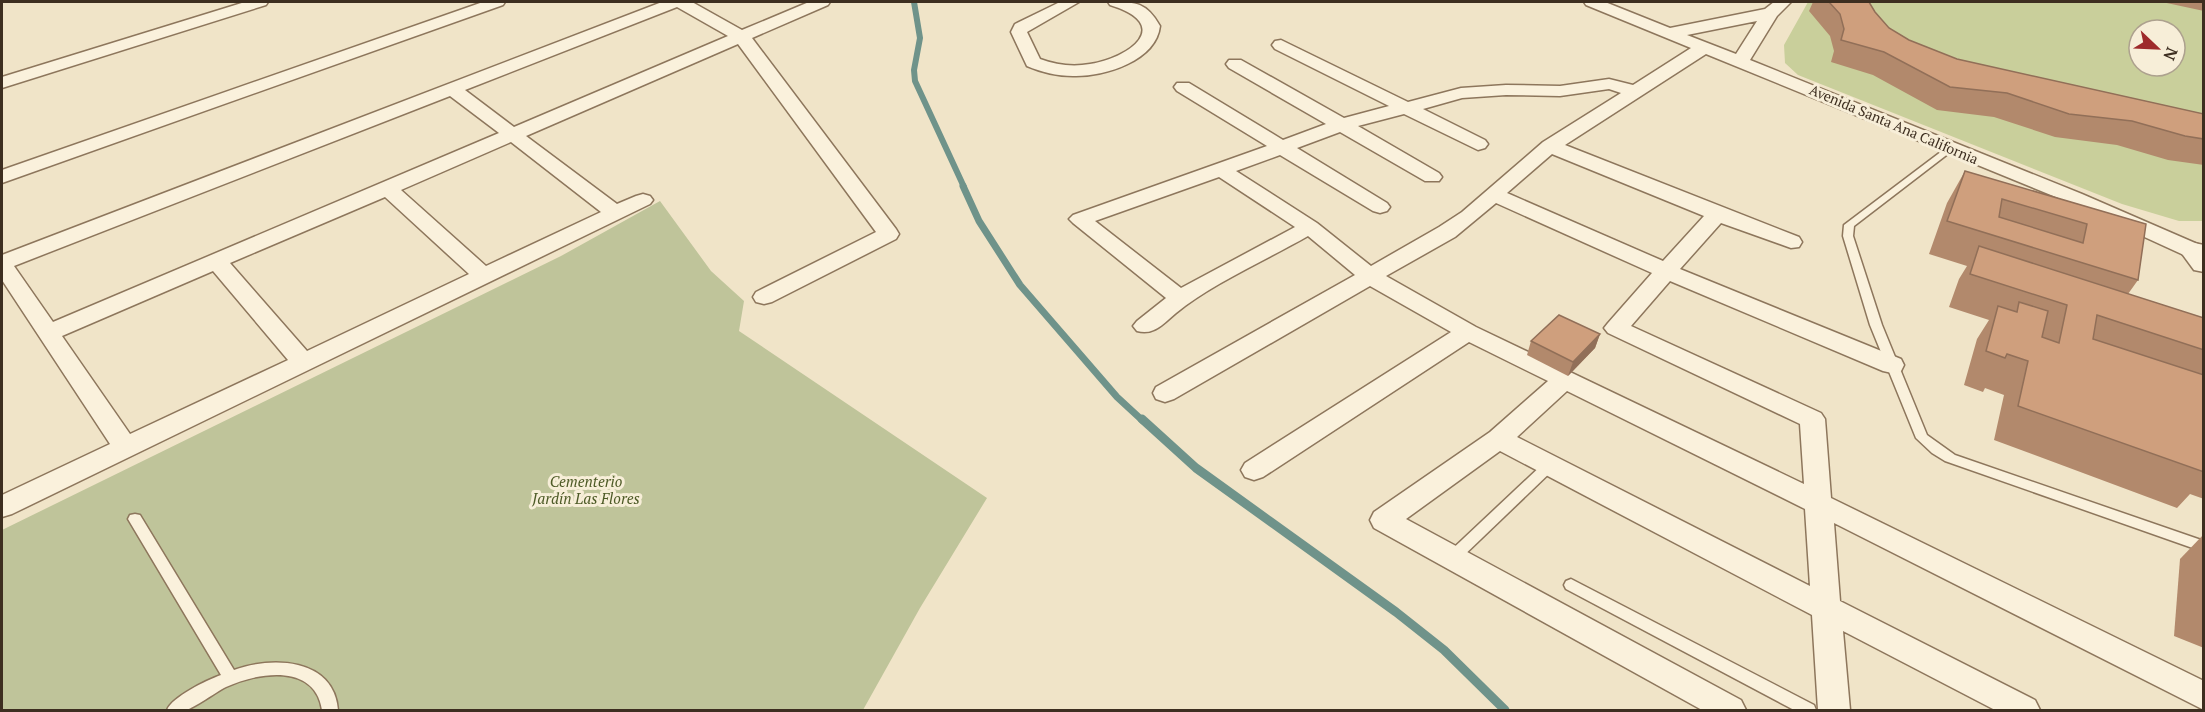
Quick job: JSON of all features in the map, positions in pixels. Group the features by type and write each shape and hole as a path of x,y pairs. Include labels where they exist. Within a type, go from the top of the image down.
{"street":[{"path":"2,83 260,2"},
{"path":"2,177 497,2"},
{"path":"126,447 2,263 675,2"},
{"path":"681,2 741,36 888,234 764,297"},
{"path":"48,333 822,2"},
{"path":"1071,2 1021,28 1019,32 1033,63 1051,69 1088,70 1117,63 1136,51 1150,35 1149,21 1138,10 1116,2"},
{"name":"Avenida Santa Ana California","path":"1592,2 2075,198 2201,254"},
{"path":"1670,33 1777,7"},
{"path":"1741,61 1777,7"},
{"path":"1281,45 1478,144"},
{"path":"1165,393 1447,232 1550,146 1706,47"},
{"path":"1235,64 1432,177"},
{"path":"1180,298 1080,219 1221,171 1341,125 1461,93 1560,91 1610,84 1635,91"},
{"path":"1184,87 1380,207"},
{"path":"453,88 615,213"},
{"path":"1550,146 1791,242"},
{"path":"1221,171 1310,227 1371,277 1468,332 1820,504 2204,697"},
{"path":"387,188 484,276"},
{"path":"1494,195 1666,271 1892,366"},
{"path":"2,507 643,200"},
{"path":"1716,214 1616,328 1812,419 1834,711"},
{"path":"1144,326 1180,298 1310,227"},
{"path":"216,261 303,362"},
{"path":"1254,470 1468,332"},
{"path":"1564,380 1499,439 1384,520 1730,711"},
{"path":"1499,439 2024,711"}],"lane":[{"path":"1950,148 1849,225 1848,236 1876,324 1922,438 1950,458 2204,547"},
{"path":"1452,558 1550,465"},
{"path":"135,519 231,678"},
{"path":"1571,585 1808,711"},
{"path":"175,711 199,693 231,678 270,669 302,673 317,681 323,688 330,711"}],"green space":[{"path":"1808,2 2203,2 2203,221 2179,221 2122,204 1798,75 1785,63 1784,45"},
{"name":"Cementerio Jardín Las Flores","path":"660,201 711,271 744,301 739,331 987,498 920,608 863,710 2,710 2,530 561,256"}],"building":[{"path":"1829,2 1869,2 1889,28 1909,40 1957,59 2204,114 2204,139 2132,121 2069,114 2007,93 1950,87 1884,52 1841,40 1844,29 1840,14"},
{"path":"1965,171 2146,224 2138,280 1947,221","holes":["2002,199 2087,224 2083,243 1999,217"]},
{"path":"1979,246 2204,318 2204,350 2097,315 2093,339 2204,375 2204,472 2018,406 2028,361 2007,354 2005,358 1986,351 1998,306 2017,312 2019,302 2048,311 2042,337 2059,343 2067,305 1970,274"},
{"path":"1559,315 1600,334 1573,362 1531,341"}],"waterway":[{"path":"914,2 920,38 914,70 915,81 964,187"},
{"path":"963,186 979,221 1020,285 1117,397 1143,421"},
{"path":"1142,419 1196,468 1396,612 1444,650 1505,710"}]}
